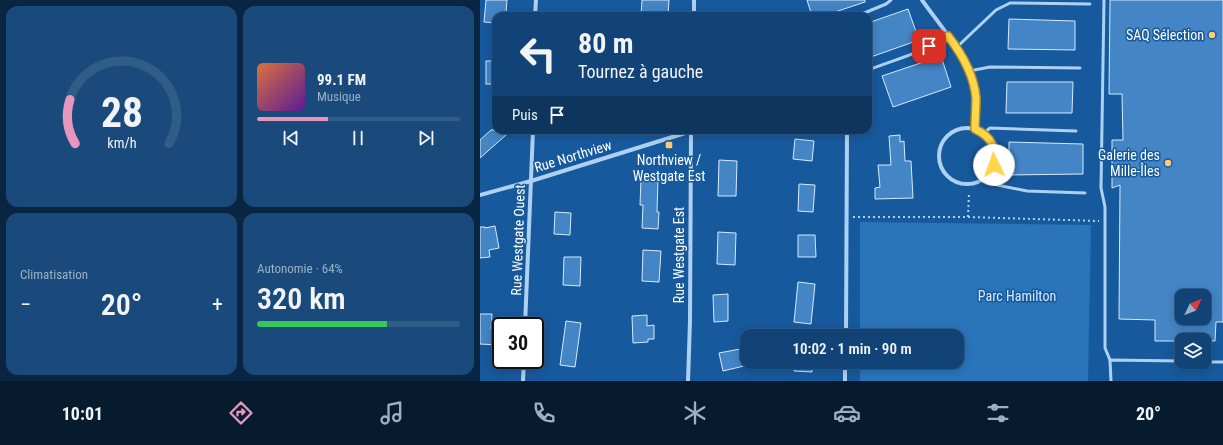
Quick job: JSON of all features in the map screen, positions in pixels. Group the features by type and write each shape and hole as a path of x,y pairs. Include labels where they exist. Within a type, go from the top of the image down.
{"street":[{"path":"535,12 536,0"},
{"path":"694,0 694,12"},
{"path":"922,0 957,47 969,71 976,97 975,129"},
{"path":"962,128 975,129 984,134 991,141 994,150 994,165 984,178 972,183 957,182 943,169 940,154 942,145 946,138 953,132 962,128"},
{"name":"Rue Westgate Ouest","path":"525,317 533,134"},
{"name":"Rue Northview","path":"480,195 531,181 679,134"},
{"name":"Rue Westgate Est","path":"688,381 692,134"},
{"path":"846,329 847,134"},
{"path":"523,381 524,369"},
{"path":"845,369 845,381"}],"lane":[{"path":"867,12 886,4 891,0"},
{"path":"1104,0 1101,188 1106,221 1106,348 1110,360 1110,381"},
{"path":"957,47 996,10 1010,3 1090,4"},
{"path":"872,69 920,51 948,36"},
{"path":"969,71 990,67 1080,68"},
{"path":"984,134 990,128 1076,131"},
{"path":"984,178 997,185 1028,191 1085,193"},
{"path":"1110,360 1175,361"},
{"path":"1211,362 1223,362"}],"path":[{"path":"968,193 968,217"},
{"path":"847,217 968,217 1106,221"}],"green space":[{"name":"Parc Hamilton","path":"860,222 1091,225 1088,381 860,381 860,369 964,369 964,329 860,329"}],"building":[{"path":"486,0 507,0 506,12 492,12 492,23 484,22"},
{"path":"642,0 669,0 668,12 641,12"},
{"path":"807,0 865,0 865,2 835,12 811,12"},
{"name":"Galerie des Mille-Îles","path":"1110,0 1223,0 1223,322 1216,322 1215,341 1211,341 1211,333 1175,333 1175,341 1155,341 1155,320 1119,319 1120,185 1112,188 1112,140 1123,140 1122,94 1109,94"},
{"path":"908,9 919,40 872,57 872,22"},
{"path":"1009,19 1075,21 1075,50 1008,49"},
{"path":"941,56 951,87 893,107 882,76"},
{"path":"486,61 492,61 492,84 486,84"},
{"path":"1007,82 1073,82 1072,113 1006,113"},
{"path":"491,130 492,134 506,135 480,158 480,140"},
{"path":"900,135 900,142 904,141 905,161 911,161 913,198 875,199 875,188 880,187 878,165 891,165 889,136"},
{"path":"795,139 814,141 812,161 793,159"},
{"path":"1009,142 1083,144 1083,174 1009,175"},
{"path":"719,160 737,161 736,196 718,196"},
{"path":"641,179 658,180 658,229 642,228 643,205 640,205"},
{"path":"799,184 815,185 813,212 798,211"},
{"path":"555,212 571,213 570,235 554,234"},
{"path":"495,226 499,248 489,250 490,257 480,258 480,227 485,228"},
{"path":"718,232 736,233 735,265 717,264"},
{"path":"798,235 815,235 816,257 798,257"},
{"path":"643,250 661,251 659,282 642,281"},
{"path":"564,257 581,257 580,286 563,285"},
{"path":"798,282 815,284 811,324 794,322"},
{"path":"728,294 728,321 714,322 713,295"},
{"path":"480,314 492,314 492,345 480,344"},
{"path":"647,315 647,326 654,325 654,339 648,339 648,342 633,343 632,316"},
{"path":"566,321 581,323 575,367 560,365"},
{"path":"740,349 740,367 723,371 719,353"},
{"path":"794,369 812,369 812,372 794,371"}],"place":[{"name":"SAQ Sélection","path":"1212,35"},
{"name":"Northview / Westgate Est","path":"669,145"},
{"name":"Galerie des Mille-Îles","path":"1168,163"}],"route":[{"path":"929,46 948,36 960,53 971,75 976,97 975,129 984,134 991,141 995,155 994,165"}]}
